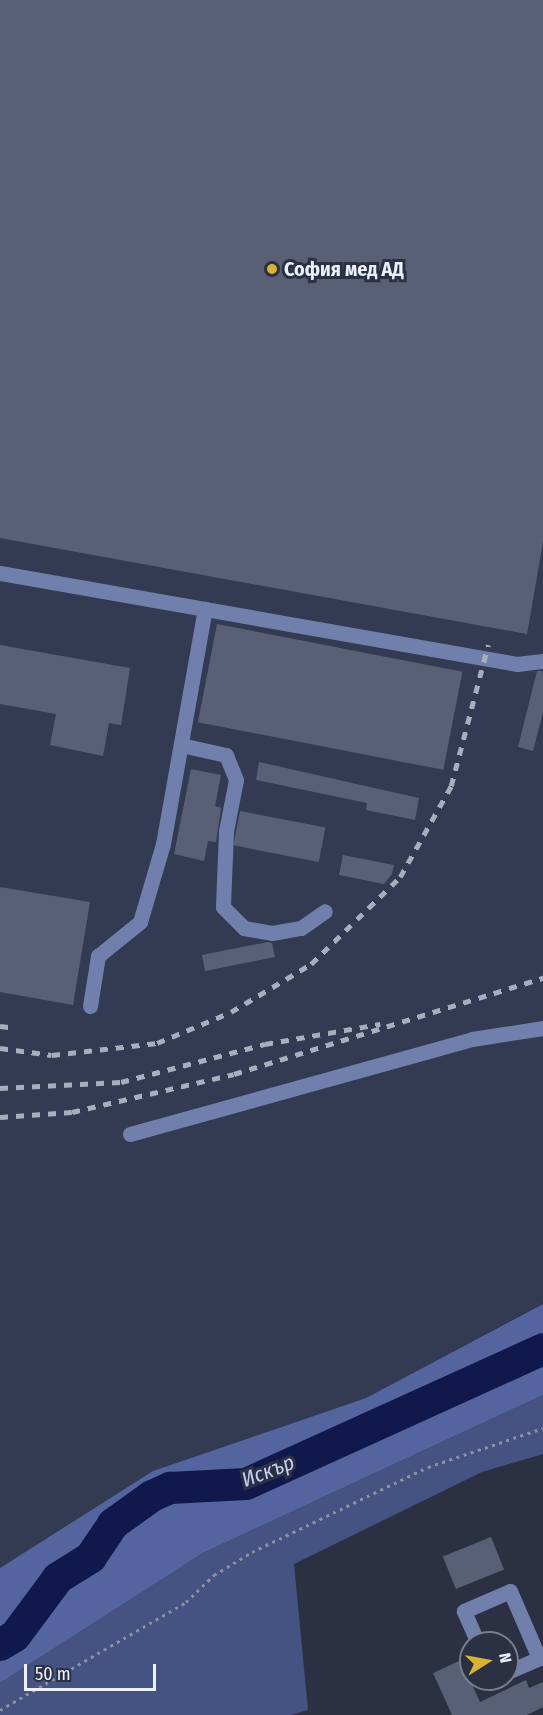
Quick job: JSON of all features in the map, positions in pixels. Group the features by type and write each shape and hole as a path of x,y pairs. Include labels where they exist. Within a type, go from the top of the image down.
{"lane":[{"path":"0,573 517,664 543,661"},
{"path":"90,1006 98,956 140,922 163,844 205,609"},
{"path":"181,745 226,755 236,780 226,831 224,907 244,928 272,933 301,928 325,911"},
{"path":"130,1134 472,1039 543,1028"},
{"path":"473,1631 464,1611 510,1591 541,1658 519,1667"}],"path":[{"path":"0,1710 186,1602 214,1575 252,1552 428,1467 543,1428"}],"shaded area":[{"path":"0,0 543,0 543,1303 366,1398 153,1471 0,1568"},
{"path":"543,1304 543,1395 203,1553 0,1683 0,1568 153,1471 366,1398"},
{"path":"543,1395 543,1454 482,1472 294,1564 308,1710 291,1715 0,1715 0,1683 203,1553"}],"building":[{"name":"София мед АД","path":"0,0 543,0 543,542 527,634 0,538"},
{"path":"217,624 462,672 443,770 198,722"},
{"path":"0,645 130,668 121,725 109,723 103,756 50,745 56,714 0,704"},
{"path":"537,671 543,671 543,712 533,751 518,747"},
{"path":"259,762 419,798 415,820 366,810 367,803 256,780"},
{"path":"191,769 221,775 215,806 221,808 216,842 208,841 204,861 174,854"},
{"path":"240,811 325,828 319,862 233,845"},
{"path":"343,855 394,865 392,874 384,884 339,875"},
{"path":"0,887 90,902 73,1005 0,992"},
{"path":"272,943 275,957 205,971 202,955"},
{"path":"491,1537 504,1569 456,1589 443,1556"},
{"path":"459,1661 459,1691 475,1691 480,1702 503,1691 519,1691 519,1683 526,1680 529,1688 543,1682 543,1707 527,1715 452,1715 433,1673"}],"waterway":[{"name":"Искър","path":"0,1645 15,1636 58,1578 91,1557 113,1524 152,1496 170,1488 246,1484 543,1349"}],"railway":[{"path":"0,1048 52,1055 157,1043 231,1012 311,964 400,877 451,786 488,645"},
{"path":"0,1117 72,1112 234,1074 543,978"},
{"path":"0,1088 121,1082 265,1044 380,1024"},
{"path":"0,1026 16,1028"}],"place":[{"name":"София мед АД","path":"272,269"}]}
